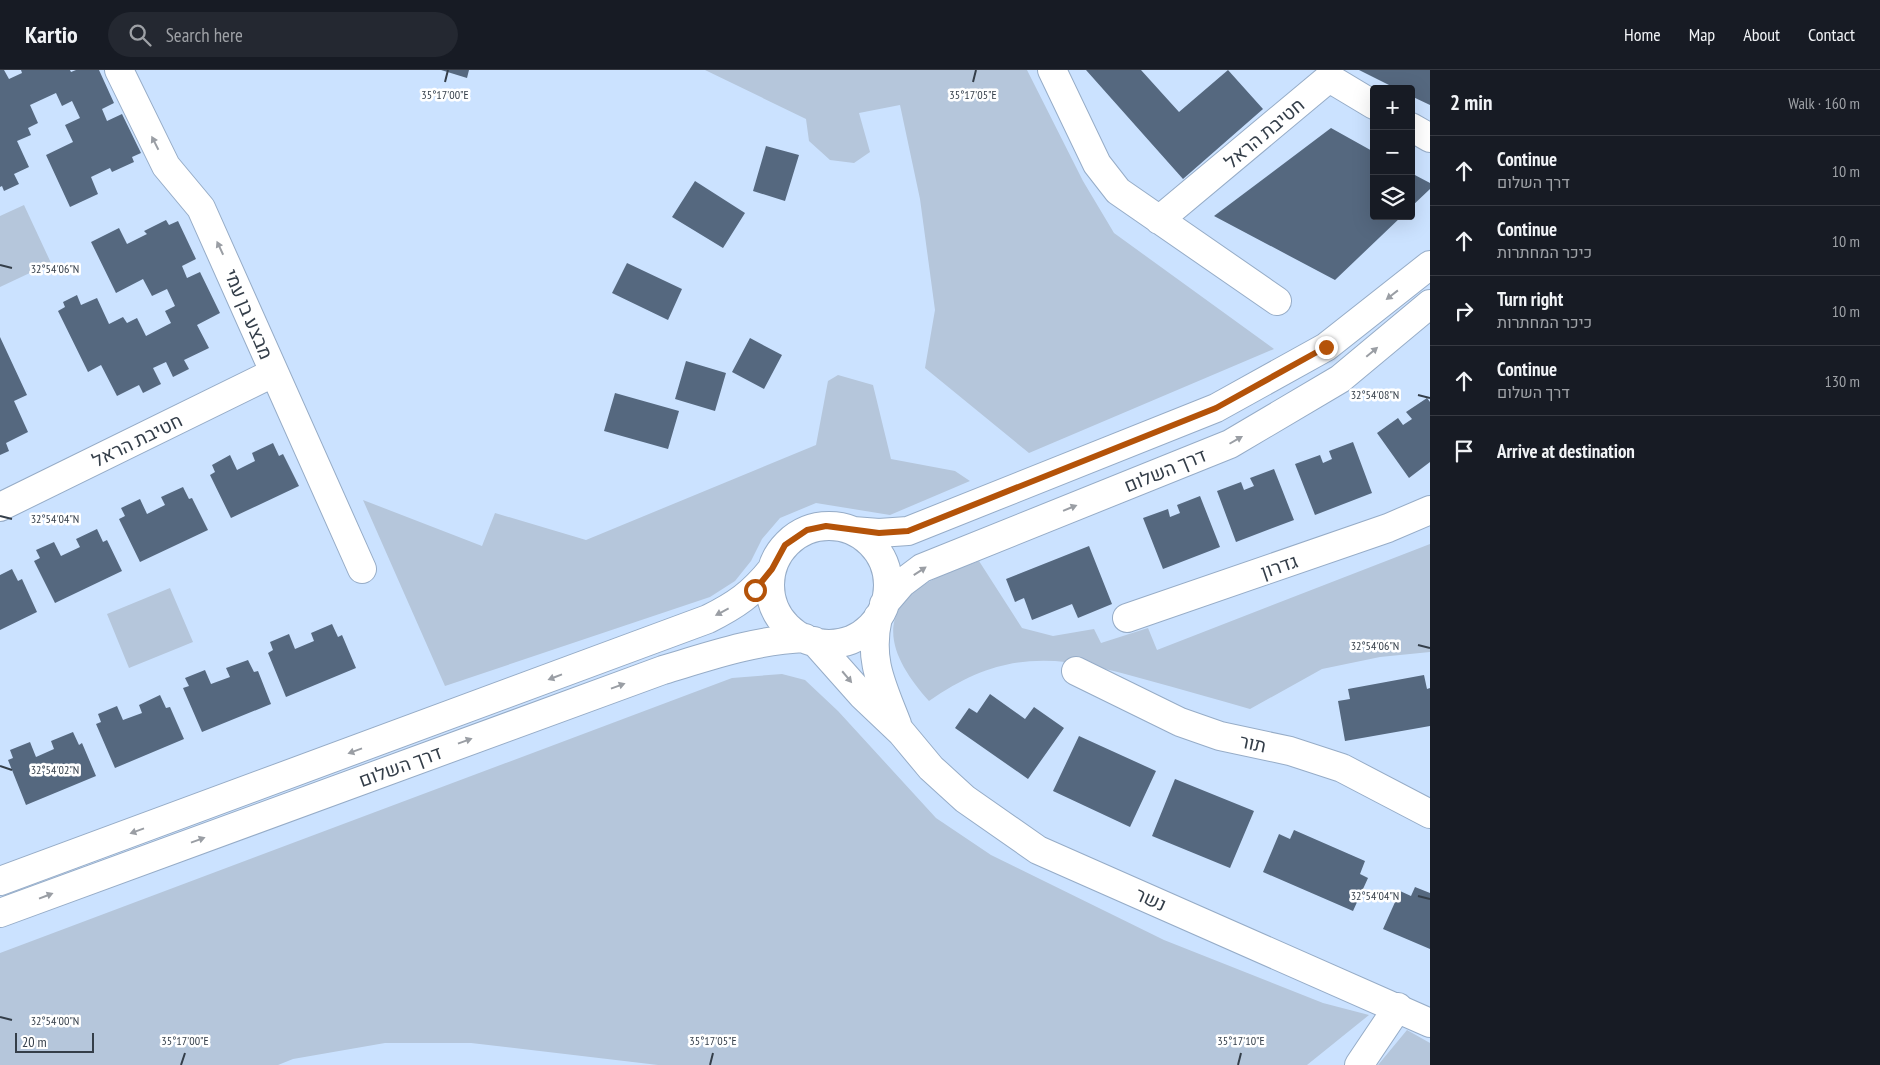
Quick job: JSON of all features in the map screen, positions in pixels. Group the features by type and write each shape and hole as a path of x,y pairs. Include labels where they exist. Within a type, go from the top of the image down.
{"street":[{"name":"מבצע בן עמי","path":"119,70 166,166 201,208 259,333 274,373 362,569"},
{"path":"1052,70 1097,164 1118,191 1277,301"},
{"name":"חטיבת הראל","path":"1159,220 1329,78 1370,103"},
{"path":"1415,129 1430,138"},
{"name":"דרך השלום","path":"853,531 879,533 908,531 1216,408 1326,347 1430,265"},
{"name":"דרך השלום","path":"881,610 902,583 922,568 1230,444 1340,379 1430,304"},
{"name":"חטיבת הראל","path":"0,507 274,373"},
{"name":"גדרון","path":"1127,618 1388,528 1430,510"},
{"path":"835,526 853,531 869,541 884,563 888,581 881,610 866,631 850,640 832,643 809,640 789,628 778,614 771,597 772,569 785,545 807,530 835,526"},
{"name":"דרך השלום","path":"0,881 708,619 740,603 755,590 772,569"},
{"name":"נשר","path":"881,610 873,638 876,671 901,732"},
{"name":"דרך השלום","path":"0,914 663,670 752,644 778,639 809,640"},
{"name":"נשר","path":"809,640 901,732 931,768 965,799 1038,850 1430,1022"},
{"name":"תור","path":"1076,671 1180,722 1220,736 1290,751 1342,768 1430,814"},
{"path":"1359,1065 1398,1007"}],"shaded area":[{"path":"705,70 1027,70 1083,181 1114,233 1274,349 1029,453 925,368 935,310 920,199 900,105 859,113 870,152 854,163 830,160 809,141 806,119"},
{"path":"24,205 51,263 0,287 0,216"},
{"path":"838,375 873,385 891,459 955,471 970,481 890,515 816,503 780,518 762,539 751,561 735,581 710,597 445,686 363,500 482,546 495,513 586,540 816,445 828,381"},
{"path":"1430,544 1430,652 1380,657 1322,669 1250,709 1116,672 1061,661 1009,664 983,671 929,701 907,673 894,643 893,628 897,613 906,599 935,578 979,561 1022,628 1053,636 1094,629 1101,643 1148,628 1157,650"},
{"path":"170,588 193,642 129,668 107,614"},
{"path":"782,674 805,680 838,711 936,818 991,855 1164,940 1323,1003 1369,1015 1307,1065 658,1065 471,1043 385,1043 293,1059 278,1065 0,1065 0,953 732,678"},
{"path":"1407,1030 1430,1043 1430,1065 1378,1065"}],"building":[{"path":"0,70 4,70 9,79 22,73 21,70 70,70 71,72 76,70 99,70 114,103 102,109 107,121 122,114 141,153 132,157 134,162 112,172 110,168 91,177 98,194 70,207 46,155 73,142 65,125 80,118 72,101 62,106 56,93 30,105 38,123 28,128 31,135 17,141 29,167 14,174 19,184 4,191 2,186 0,187"},
{"path":"441,70 469,70 467,78"},
{"path":"1086,70 1141,70 1179,112 1228,70 1263,109 1183,179"},
{"path":"1359,70 1430,70 1430,105 1415,98 1415,85 1389,85"},
{"path":"1331,128 1370,150 1370,220 1398,220 1335,280 1214,216"},
{"path":"766,146 799,155 785,201 753,191"},
{"path":"1415,175 1430,183 1430,189 1415,203"},
{"path":"695,181 745,213 723,248 672,217"},
{"path":"166,220 169,225 178,221 196,259 182,266 187,278 200,272 220,313 197,325 209,348 184,360 189,369 173,377 166,362 153,368 161,384 143,393 139,385 117,396 101,365 88,372 58,311 65,307 63,302 77,295 81,305 97,298 109,324 123,317 127,323 137,318 146,336 171,323 165,311 175,306 167,289 152,296 143,279 116,293 91,242 119,228 127,244 147,234 144,231"},
{"path":"627,263 682,289 668,320 612,293"},
{"path":"0,337 27,395 14,401 28,432 6,443 9,451 0,455"},
{"path":"750,338 782,355 764,389 732,372"},
{"path":"686,361 726,373 715,411 675,399"},
{"path":"615,393 679,411 668,449 604,431"},
{"path":"1427,398 1430,402 1430,462 1409,478 1377,433 1398,418 1403,425 1412,419 1406,412"},
{"path":"1353,442 1372,493 1315,515 1295,464 1320,455 1323,463 1332,459 1329,451"},
{"path":"273,443 279,456 283,454 299,486 231,518 210,475 215,472 212,465 230,455 237,470 255,461 252,453"},
{"path":"1274,469 1294,520 1236,542 1217,491 1241,482 1244,490 1254,486 1250,478"},
{"path":"183,487 189,499 192,498 208,530 140,562 119,519 125,516 121,508 140,499 147,514 165,505 161,497"},
{"path":"1200,496 1220,547 1163,569 1143,518 1168,509 1170,517 1180,513 1177,505"},
{"path":"97,529 103,542 107,540 122,571 55,603 34,561 40,558 36,550 54,542 61,556 80,547 76,539"},
{"path":"1089,546 1112,604 1078,618 1072,604 1032,620 1024,598 1015,602 1006,579"},
{"path":"12,569 18,581 22,579 37,612 0,630 0,575"},
{"path":"332,624 338,637 342,635 356,668 286,697 268,653 273,650 270,642 289,634 295,649 314,641 311,633"},
{"path":"248,660 254,672 258,671 271,704 202,732 183,688 189,686 185,678 205,670 211,684 230,677 226,668"},
{"path":"1424,675 1427,689 1430,688 1430,726 1345,741 1338,701 1350,699 1348,689"},
{"path":"990,694 1025,719 1034,707 1064,728 1028,779 955,728 969,708 977,713"},
{"path":"160,695 166,708 170,707 184,739 115,768 96,724 101,722 98,714 117,706 123,720 142,713 139,705"},
{"path":"73,732 79,745 82,743 96,776 26,805 8,760 13,758 10,750 30,742 36,757 54,749 51,741"},
{"path":"1079,736 1156,771 1130,827 1053,791"},
{"path":"1175,779 1254,811 1230,868 1152,836"},
{"path":"1294,830 1365,861 1360,874 1368,878 1353,911 1263,872 1279,834 1290,839"},
{"path":"1415,887 1430,893 1430,949 1383,929 1400,891 1411,896"}],"route":[{"path":"755,590 772,569 775,560 785,545 807,530 816,527 835,526 853,531 879,533 908,531 1216,408 1326,347"}]}
